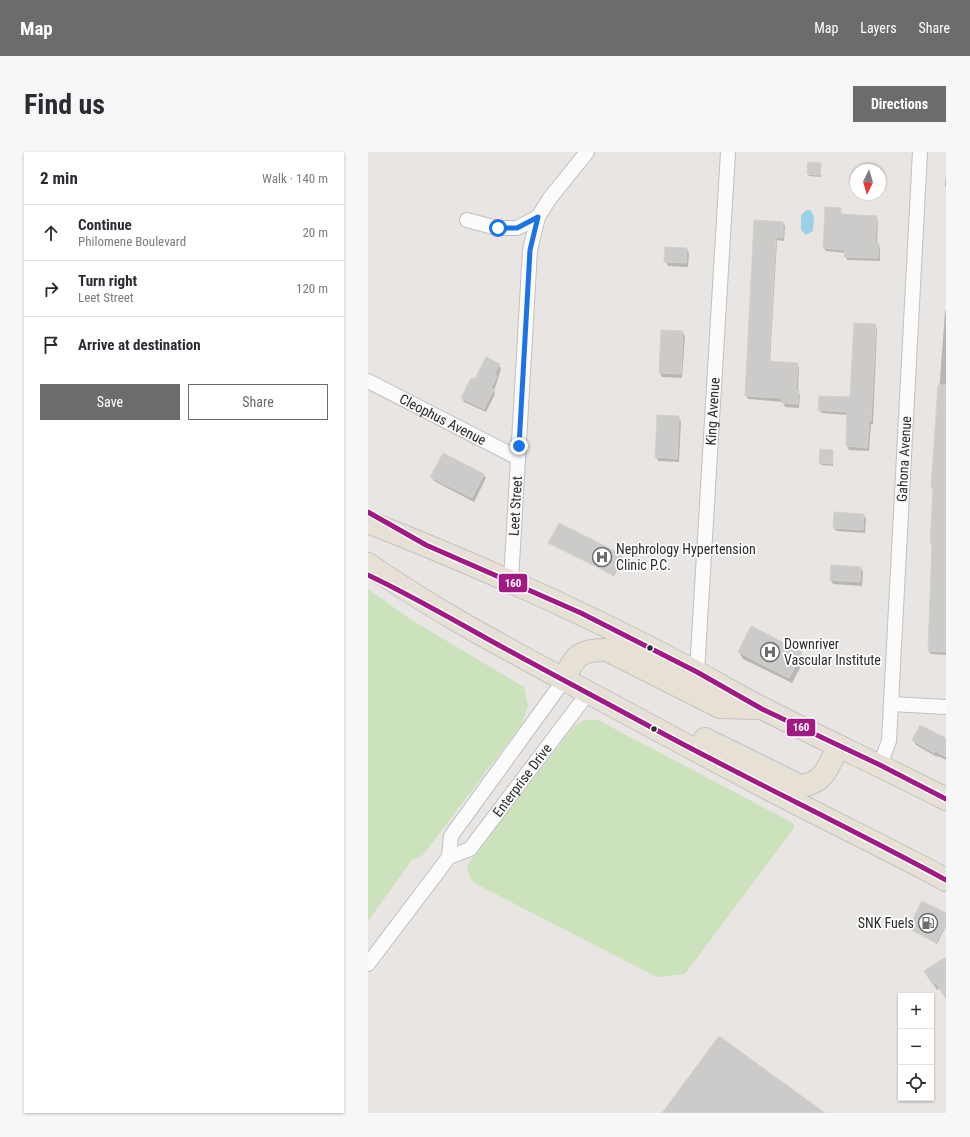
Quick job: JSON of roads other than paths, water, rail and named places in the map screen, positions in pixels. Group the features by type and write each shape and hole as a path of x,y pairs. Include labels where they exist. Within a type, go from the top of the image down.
{"highway":[{"path":"368,512 426,545"},
{"path":"368,522 511,581 697,672 762,709 880,765 946,799"},
{"path":"368,564 413,596"},
{"path":"368,575 413,596 484,637 597,698 790,800 893,851 946,880"},
{"path":"564,680 575,658 584,652 607,650 720,707 762,709"},
{"path":"597,698 657,714 800,786 812,784 821,778 838,746"},
{"path":"893,851 921,859 946,869"}],"street":[{"path":"467,220 498,228 517,228 538,217 550,198 587,152"},
{"name":"King Avenue","path":"697,672 728,152"},
{"name":"Gahona Avenue","path":"880,765 889,741 920,152"},
{"name":"Leet Street","path":"511,581 530,250 538,217"},
{"name":"Cleophus Avenue","path":"368,381 518,458"},
{"name":"Enterprise Drive","path":"564,680 451,836 449,857 470,849 597,698"},
{"path":"891,704 946,707"},
{"path":"368,964 449,857"}],"water":[{"path":"807,210 810,210 814,216 813,231 806,235 801,230 801,215"}],"place":[{"name":"Nephrology Hypertension Clinic P.C.","path":"602,557"},
{"name":"Downriver Vascular Institute","path":"770,652"},
{"name":"SNK Fuels","path":"928,923"}]}
